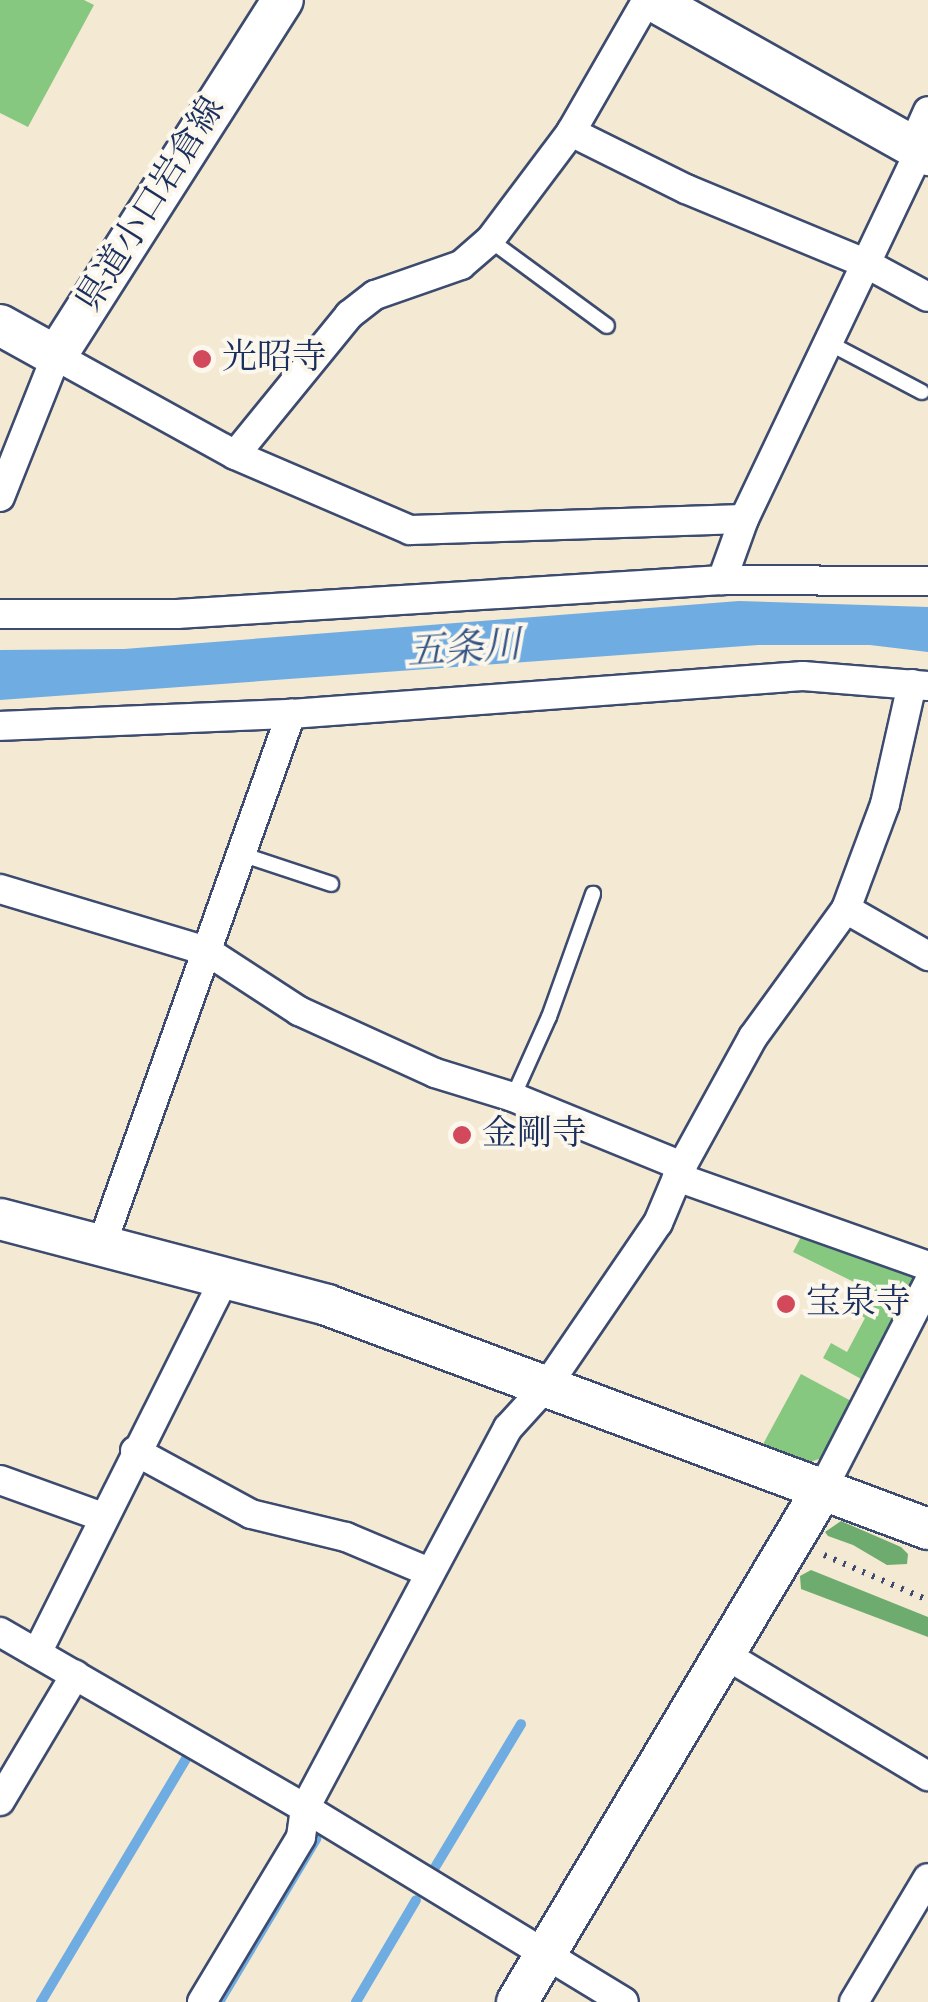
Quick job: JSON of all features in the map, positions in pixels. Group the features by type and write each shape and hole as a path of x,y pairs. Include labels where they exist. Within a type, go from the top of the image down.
{"street":[{"name":"県道小口岩倉線","path":"56,356 283,0"},
{"path":"236,455 349,315 375,295 461,266 490,240 571,132 650,0 922,141 744,520 722,580"},
{"path":"571,132 686,189 867,264 928,297"},
{"path":"0,325 236,455 410,530 744,520"},
{"path":"0,496 56,356"},
{"path":"0,614 177,614 722,580 928,581"},
{"path":"0,726 291,714 803,676 920,685 885,804 846,909 753,1037 680,1171 658,1223 548,1384 508,1428 305,1808 301,1837 202,2002"},
{"path":"102,1244 291,714"},
{"path":"0,888 207,951 299,1011 435,1073 512,1097 680,1171 928,1266"},
{"path":"846,909 928,956"},
{"path":"0,1219 226,1275 327,1305 548,1384 928,1530"},
{"path":"37,1653 226,1275"},
{"path":"517,2002 822,1490 928,1284"},
{"path":"135,1451 251,1514 346,1537 429,1572"},
{"path":"0,1480 104,1517"},
{"path":"0,1632 305,1808 624,2002"},
{"path":"724,1654 928,1776"},
{"path":"0,1801 75,1675"},
{"path":"854,2002 928,1878"}],"lane":[{"path":"490,240 607,326"},
{"path":"829,343 922,392"},
{"path":"241,854 331,884"},
{"path":"512,1097 550,1018 593,894"}],"path":[{"path":"791,1540 928,1600"}],"green space":[{"path":"0,0 84,0 94,5 28,127 0,113"},
{"path":"804,1231 914,1271 918,1282 863,1380 823,1358 831,1343 847,1352 865,1318 849,1308 862,1286 793,1252"},
{"path":"801,1374 853,1402 822,1458 810,1462 762,1446"},
{"path":"841,1521 901,1547 908,1554 907,1564 887,1565 828,1536 825,1532"},
{"path":"811,1570 928,1617 928,1637 801,1589 800,1576"}],"water":[{"name":"五条川","path":"739,601 928,607 928,652 870,645 758,645 0,700 0,650 124,649"}],"waterway":[{"path":"434,1869 521,1724"},
{"path":"41,2002 187,1757"},
{"path":"219,2002 316,1839"},
{"path":"356,2002 416,1900"}],"place":[{"name":"光昭寺","path":"202,359"},
{"name":"金剛寺","path":"462,1135"},
{"name":"宝泉寺","path":"786,1304"}]}
